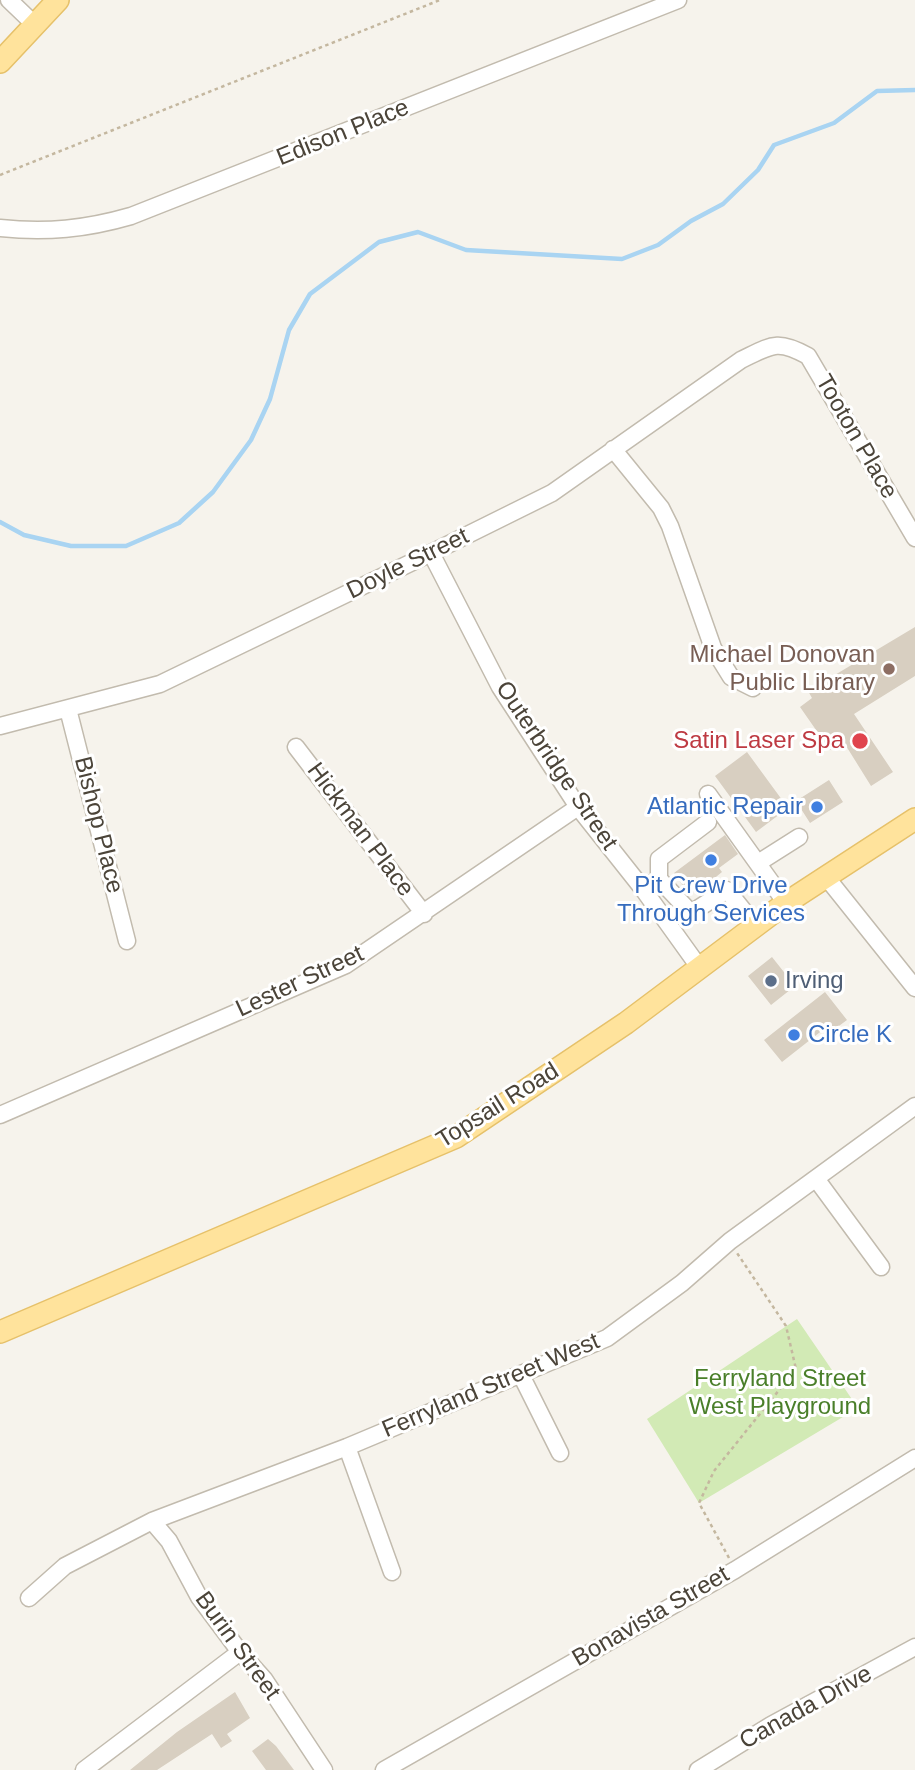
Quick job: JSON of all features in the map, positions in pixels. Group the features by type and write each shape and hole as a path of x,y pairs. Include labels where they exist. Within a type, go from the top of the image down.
{"main road":[{"path":"0,62 58,0"},
{"name":"Topsail Road","path":"0,1332 456,1138 626,1023 786,903 915,819"}],"street":[{"path":"9,0 34,24"},
{"name":"Edison Place","path":"0,228 55,231 90,227 131,216 678,0"},
{"name":"Doyle Street","path":"0,726 160,684 431,553 552,493 741,360 764,349 787,345"},
{"name":"Tooton Place","path":"787,345 808,356 915,538"},
{"path":"613,449 661,508 670,526 713,648 731,677 753,688"},
{"name":"Outerbridge Street","path":"431,553 500,687 578,807 643,889 699,967"},
{"name":"Bishop Place","path":"68,709 127,941"},
{"name":"Hickman Place","path":"296,747 424,914"},
{"path":"708,794 786,903"},
{"name":"Lester Street","path":"0,1115 346,965 578,807"},
{"path":"708,822 659,859 659,879 691,913 727,890 755,925"},
{"path":"758,863 799,836"},
{"path":"827,878 915,988"},
{"path":"643,889 659,879"},
{"name":"Ferryland Street West","path":"29,1598 65,1566 152,1521 347,1447 607,1338 682,1283 730,1241 915,1106"},
{"path":"817,1180 881,1267"},
{"path":"521,1376 560,1453"},
{"path":"347,1447 392,1572"},
{"name":"Bonavista Street","path":"384,1770 735,1570 915,1458"},
{"name":"Burin Street","path":"152,1521 169,1541 200,1597 240,1652 264,1679 324,1770"},
{"name":"Canada Drive","path":"698,1770 771,1725 915,1647"},
{"path":"84,1770 240,1652"}],"path":[{"path":"0,175 440,0"},
{"path":"730,1241 786,1326 796,1369 714,1471 699,1503 735,1570"}],"green space":[{"name":"Ferryland Street West Playground","path":"797,1319 858,1408 699,1503 647,1419"}],"building":[{"path":"915,627 915,676 854,714 893,772 871,786 843,741 830,750 800,707 812,698 808,691"},
{"path":"747,752 788,808 756,832 715,776"},
{"path":"829,780 843,802 810,823 796,801"},
{"name":"Pit Crew Drive Through Services","path":"725,835 738,854 719,868 722,872 711,881 708,877 687,892 674,873"},
{"name":"Irving","path":"772,957 795,986 771,1005 748,976"},
{"name":"Circle K","path":"825,992 847,1020 828,1034 824,1029 782,1062 764,1040"},
{"path":"235,1692 250,1718 227,1734 232,1741 221,1748 212,1734 157,1770 130,1770 177,1732"},
{"path":"268,1739 294,1770 266,1770 252,1751"}],"waterway":[{"path":"0,522 24,535 71,546 126,546 179,523 213,492 251,440 270,399 289,330 310,294 379,242 418,232 466,250 622,259 658,245 691,221 723,204 758,170 774,145 834,123 877,91 915,90"}],"place":[{"name":"Michael Donovan Public Library","path":"889,669"},
{"name":"Satin Laser Spa","path":"860,741"},
{"name":"Atlantic Repair","path":"817,807"},
{"name":"Pit Crew Drive Through Services","path":"711,860"},
{"name":"Irving","path":"771,981"},
{"name":"Circle K","path":"794,1035"}]}
